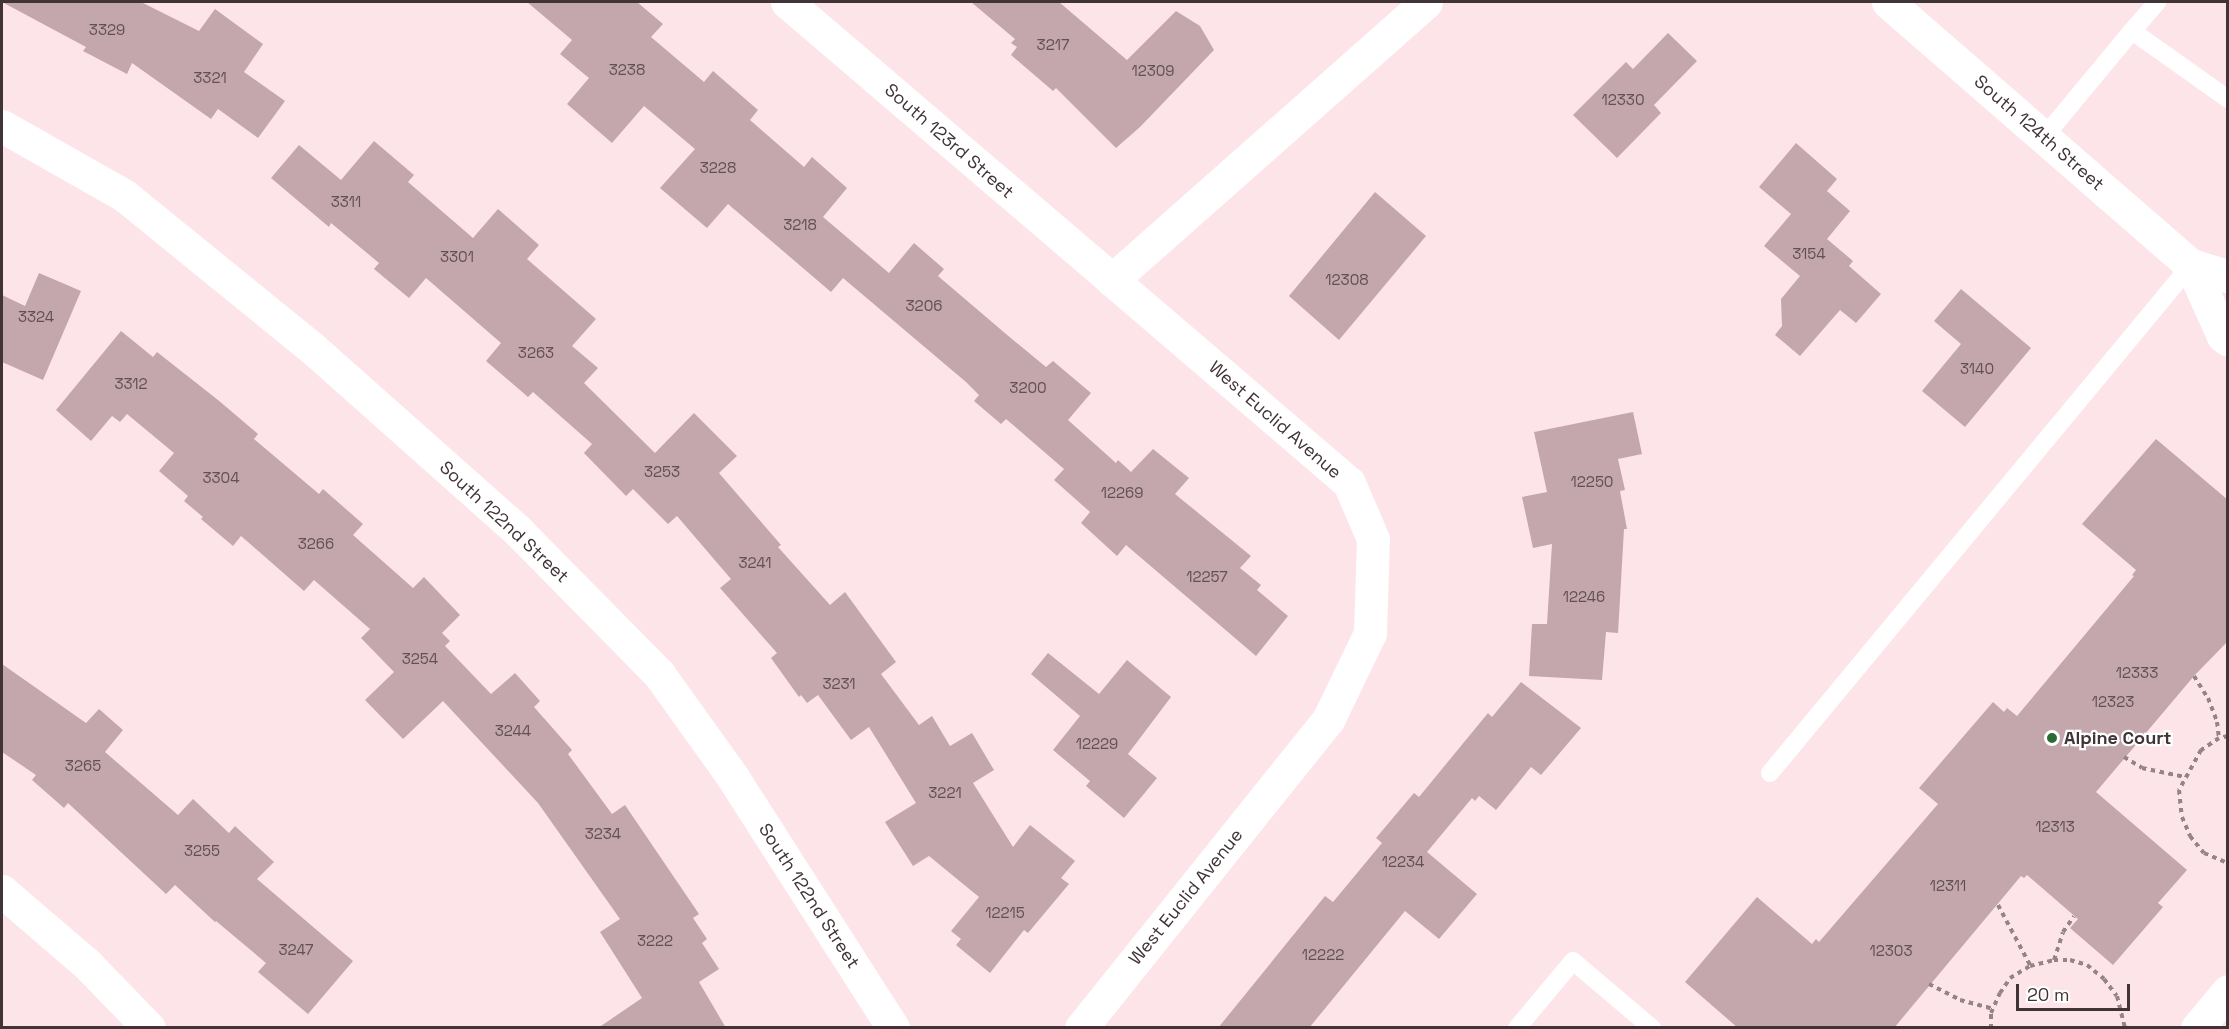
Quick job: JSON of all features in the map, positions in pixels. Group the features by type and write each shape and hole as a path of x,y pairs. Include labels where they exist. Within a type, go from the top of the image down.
{"street":[{"name":"South 123rd Street","path":"787,2 1112,280"},
{"path":"1112,280 1426,2"},
{"name":"South 124th Street","path":"1888,2 2191,264 2228,276"},
{"name":"South 122nd Street","path":"2,126 125,196 311,347 535,548 659,674 732,776 893,1028"},
{"name":"South 124th Street","path":"2191,264 2223,336 2228,340"},
{"name":"West Euclid Avenue","path":"1081,1028 1328,720 1370,633 1373,539 1349,483 1112,280"},
{"path":"7,905 87,964 149,1028"},
{"path":"2197,1028 2228,991"}],"lane":[{"path":"2044,137 2157,2"},
{"path":"2132,31 2224,90"},
{"path":"1770,773 2191,264"},
{"path":"1517,1028 1573,961 1652,1028"}],"path":[{"path":"2194,676 2208,698 2217,722 2219,738"},
{"path":"2228,736 2219,738 2201,750 2179,790 2182,817 2190,836 2204,853 2228,863"},
{"path":"2124,758 2142,768 2185,777"},
{"path":"1998,905 2030,966"},
{"path":"2054,960 2062,933 2074,916"},
{"path":"1991,1028 1993,1009 2010,978 2030,966 2054,960 2070,960 2087,965 2104,979 2117,996 2125,1028"},
{"path":"1929,984 1960,1000 1993,1009"}],"building":[{"path":"2,2 141,2 199,31 215,9 263,44 244,72 285,101 258,138 218,109 211,119 132,63 127,74 83,51 86,47"},
{"path":"527,2 637,2 663,24 651,37 704,82 713,71 758,110 750,120 804,167 812,157 847,188 823,217 889,273 914,243 944,269 938,276 1006,334 1046,367 1053,361 1091,393 1068,420 1116,463 1118,460 1131,472 1153,449 1189,478 1175,494 1251,556 1240,568 1261,585 1257,590 1288,616 1256,656 1126,545 1117,556 1081,523 1090,512 1054,480 1064,469 1006,419 1001,424 974,401 979,395 966,382 843,278 831,292 728,204 707,228 660,188 695,149 644,106 612,143 567,104 589,78 560,54 572,40"},
{"path":"971,2 1059,2 1127,60 1176,11 1200,26 1214,50 1140,127 1116,148 1056,88 1053,91 1011,55 1017,47 1011,43 1015,39"},
{"path":"1668,33 1697,61 1654,105 1661,113 1617,158 1573,115 1626,62 1633,69"},
{"path":"374,141 414,175 408,182 473,238 498,209 539,245 527,259 596,319 572,346 598,368 584,383 655,453 694,413 737,456 719,473 781,545 778,547 830,605 845,592 896,662 881,674 919,725 932,716 950,746 972,733 994,770 973,783 1013,847 1030,825 1075,861 1061,878 1069,884 1028,933 1024,930 990,973 956,945 961,939 951,931 979,897 929,856 913,866 885,822 916,803 869,727 851,740 818,695 807,703 801,695 799,697 771,658 777,653 720,588 731,579 677,516 668,524 633,489 626,496 584,453 592,444 533,392 528,397 486,361 501,343 426,278 409,298 374,269 379,263 331,223 329,227 271,178 299,145 341,180"},
{"path":"1796,143 1837,179 1827,191 1850,211 1827,239 1853,261 1849,266 1881,294 1856,323 1840,310 1800,356 1775,335 1782,326 1781,299 1800,276 1764,246 1791,214 1759,187"},
{"path":"1375,192 1426,236 1339,340 1289,296"},
{"path":"39,273 81,291 43,380 2,362 2,295 25,306"},
{"path":"1961,289 2031,348 1965,427 1922,391 1961,344 1934,321"},
{"path":"121,331 153,357 157,352 218,400 258,434 254,439 319,494 323,489 363,524 353,535 413,588 424,577 460,615 442,633 450,641 445,646 491,694 515,673 540,701 534,707 572,750 568,754 612,814 625,805 699,914 693,918 707,939 702,943 719,969 699,982 726,1028 598,1028 642,998 600,932 620,919 538,803 443,701 403,739 365,700 394,672 361,638 370,629 314,580 304,591 241,536 233,546 201,519 203,517 184,501 188,496 159,471 174,453 127,414 120,422 112,416 91,441 56,410"},
{"path":"1633,412 1642,454 1618,459 1625,490 1620,491 1627,529 1624,529 1618,633 1606,632 1602,680 1529,676 1532,624 1547,624 1552,544 1533,548 1522,497 1547,492 1534,432"},
{"name":"Alpine Court","path":"2156,439 2228,500 2228,641 2194,676 2096,792 2187,870 2158,903 2163,907 2113,965 2070,928 2078,919 2027,875 2024,878 2021,876 1894,1028 1738,1028 1685,982 1757,897 1812,944 1816,939 1819,942 1938,804 1919,788 1993,702 2004,712 2007,708 2017,716 2134,576 2132,575 2136,570 2082,524"},
{"path":"1048,653 1099,694 1127,660 1171,697 1128,754 1157,778 1124,818 1086,786 1090,781 1053,750 1080,716 1031,674"},
{"path":"2,664 86,723 99,709 123,730 105,752 178,815 193,799 229,833 235,826 274,862 257,879 353,961 308,1014 258,972 266,963 215,922 175,885 166,894 68,803 64,808 32,780 36,775 2,752"},
{"path":"1521,682 1581,728 1541,775 1531,767 1496,810 1479,796 1475,801 1472,798 1427,852 1477,894 1439,939 1405,911 1309,1028 1218,1028 1325,896 1333,902 1382,843 1376,838 1414,793 1419,797 1488,713 1492,717"}],"place":[{"name":"Alpine Court","path":"2052,738"}]}
